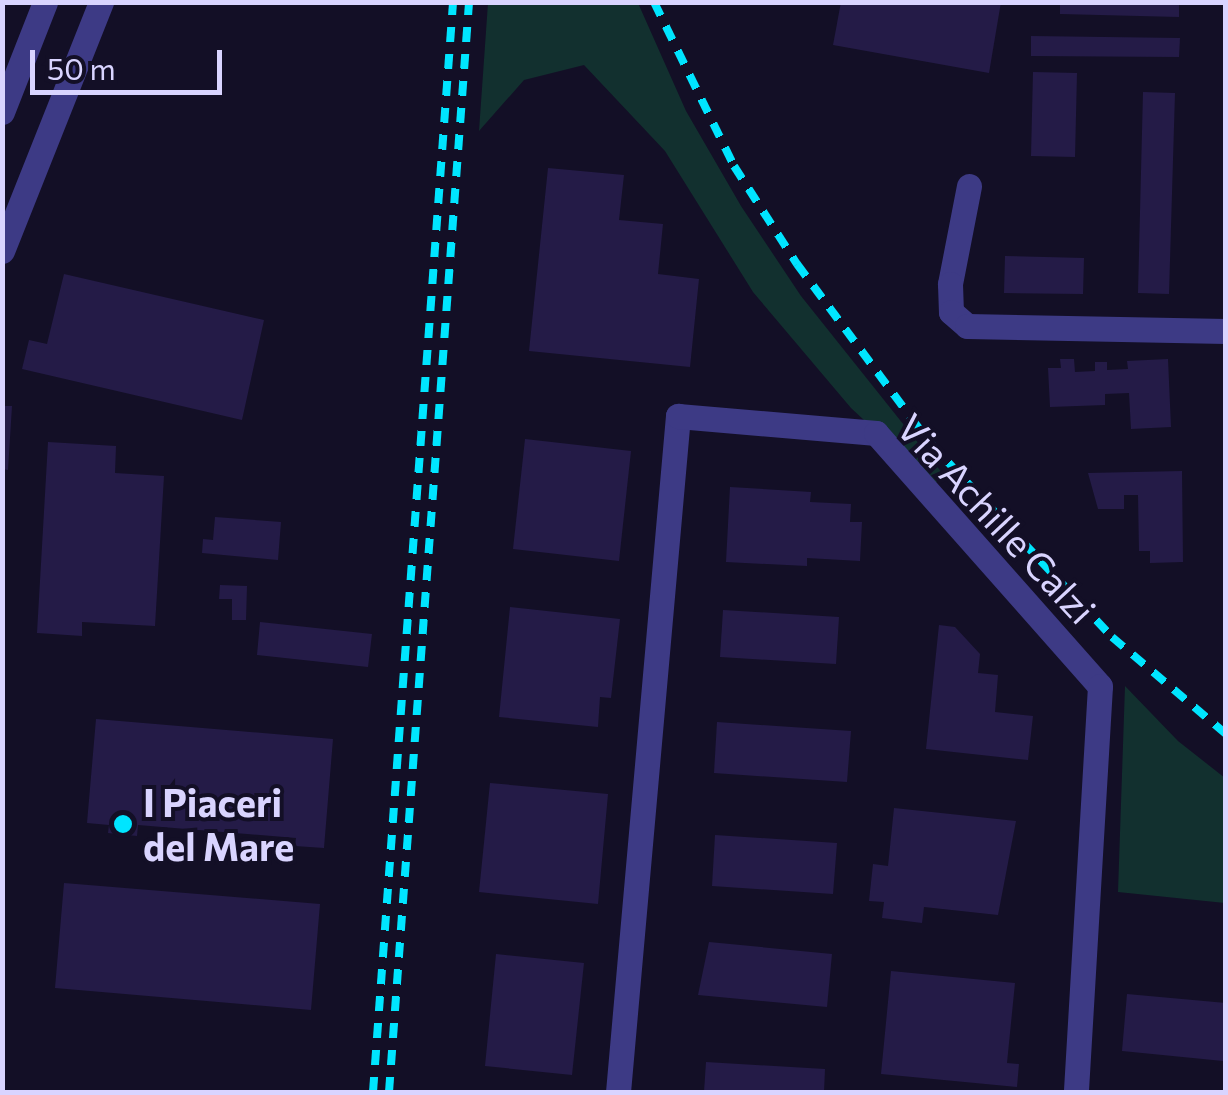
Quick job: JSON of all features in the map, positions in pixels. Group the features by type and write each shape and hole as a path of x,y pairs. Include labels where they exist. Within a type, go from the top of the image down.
{"street":[{"path":"2,112 45,2"},
{"path":"2,251 8,221 101,2"},
{"path":"969,186 950,284 951,312 967,326 1226,331"},
{"name":"Via Achille Calzi","path":"618,1092 678,416 876,433 1100,686 1076,1092"}],"green space":[{"path":"488,3 638,3 686,111 741,206 801,296 943,474 934,485 851,408 753,292 665,151 584,65 524,80 479,131"},
{"path":"1125,686 1178,741 1225,778 1225,903 1118,892"}],"building":[{"path":"841,2 1001,2 989,73 833,45"},
{"path":"1060,2 1179,2 1179,17 1060,14"},
{"path":"1031,36 1180,38 1179,57 1031,56"},
{"path":"1033,72 1077,73 1075,157 1031,156"},
{"path":"1143,92 1175,93 1169,294 1138,293"},
{"path":"548,168 624,175 619,220 663,224 658,274 699,279 690,367 529,351"},
{"path":"1005,256 1084,258 1083,294 1004,293"},
{"path":"64,274 264,320 242,420 22,369 29,340 47,344"},
{"path":"1060,359 1074,359 1075,372 1095,371 1095,362 1107,362 1107,370 1128,369 1127,361 1168,359 1171,427 1131,429 1129,393 1105,394 1105,405 1050,407 1048,368 1061,368"},
{"path":"2,406 12,406 8,470 2,469"},
{"path":"525,439 631,451 619,561 513,549"},
{"path":"48,442 116,446 115,473 164,476 155,626 82,622 82,636 37,633"},
{"path":"1182,471 1183,562 1150,563 1150,551 1139,551 1138,495 1124,495 1124,509 1098,509 1088,473"},
{"path":"730,487 811,492 810,502 851,504 850,522 862,522 860,561 807,558 807,566 726,562"},
{"path":"215,517 281,522 278,560 202,553 203,539 213,540"},
{"path":"220,585 247,586 246,620 232,620 232,599 219,599"},
{"path":"510,607 620,619 611,698 600,697 598,727 499,717"},
{"path":"723,610 839,617 836,664 720,657"},
{"path":"260,622 372,634 368,667 257,655"},
{"path":"939,625 955,627 980,654 978,673 998,675 995,712 1033,716 1028,760 926,749"},
{"path":"96,719 333,739 324,848 295,846 296,838 138,825 137,836 108,833 109,825 87,823"},
{"path":"717,722 851,731 847,782 714,773"},
{"path":"490,783 608,794 598,904 479,892"},
{"path":"894,808 1016,821 998,915 924,907 922,923 882,918 884,902 869,901 873,864 888,866"},
{"path":"715,835 837,843 833,894 712,886"},
{"path":"64,883 320,904 311,1010 55,988"},
{"path":"709,942 832,954 827,1007 698,995"},
{"path":"496,954 584,963 572,1075 485,1066"},
{"path":"891,971 1015,983 1007,1063 1019,1064 1017,1087 881,1074"},
{"path":"1127,994 1226,1003 1223,1061 1122,1051"},
{"path":"706,1062 825,1069 824,1092 704,1092"}],"railway":[{"path":"373,1092 453,2"},
{"path":"389,1092 469,2"},
{"path":"654,2 734,166 797,264 930,443 1112,637 1226,734"}],"place":[{"name":"I Piaceri del Mare","path":"123,824"}]}
